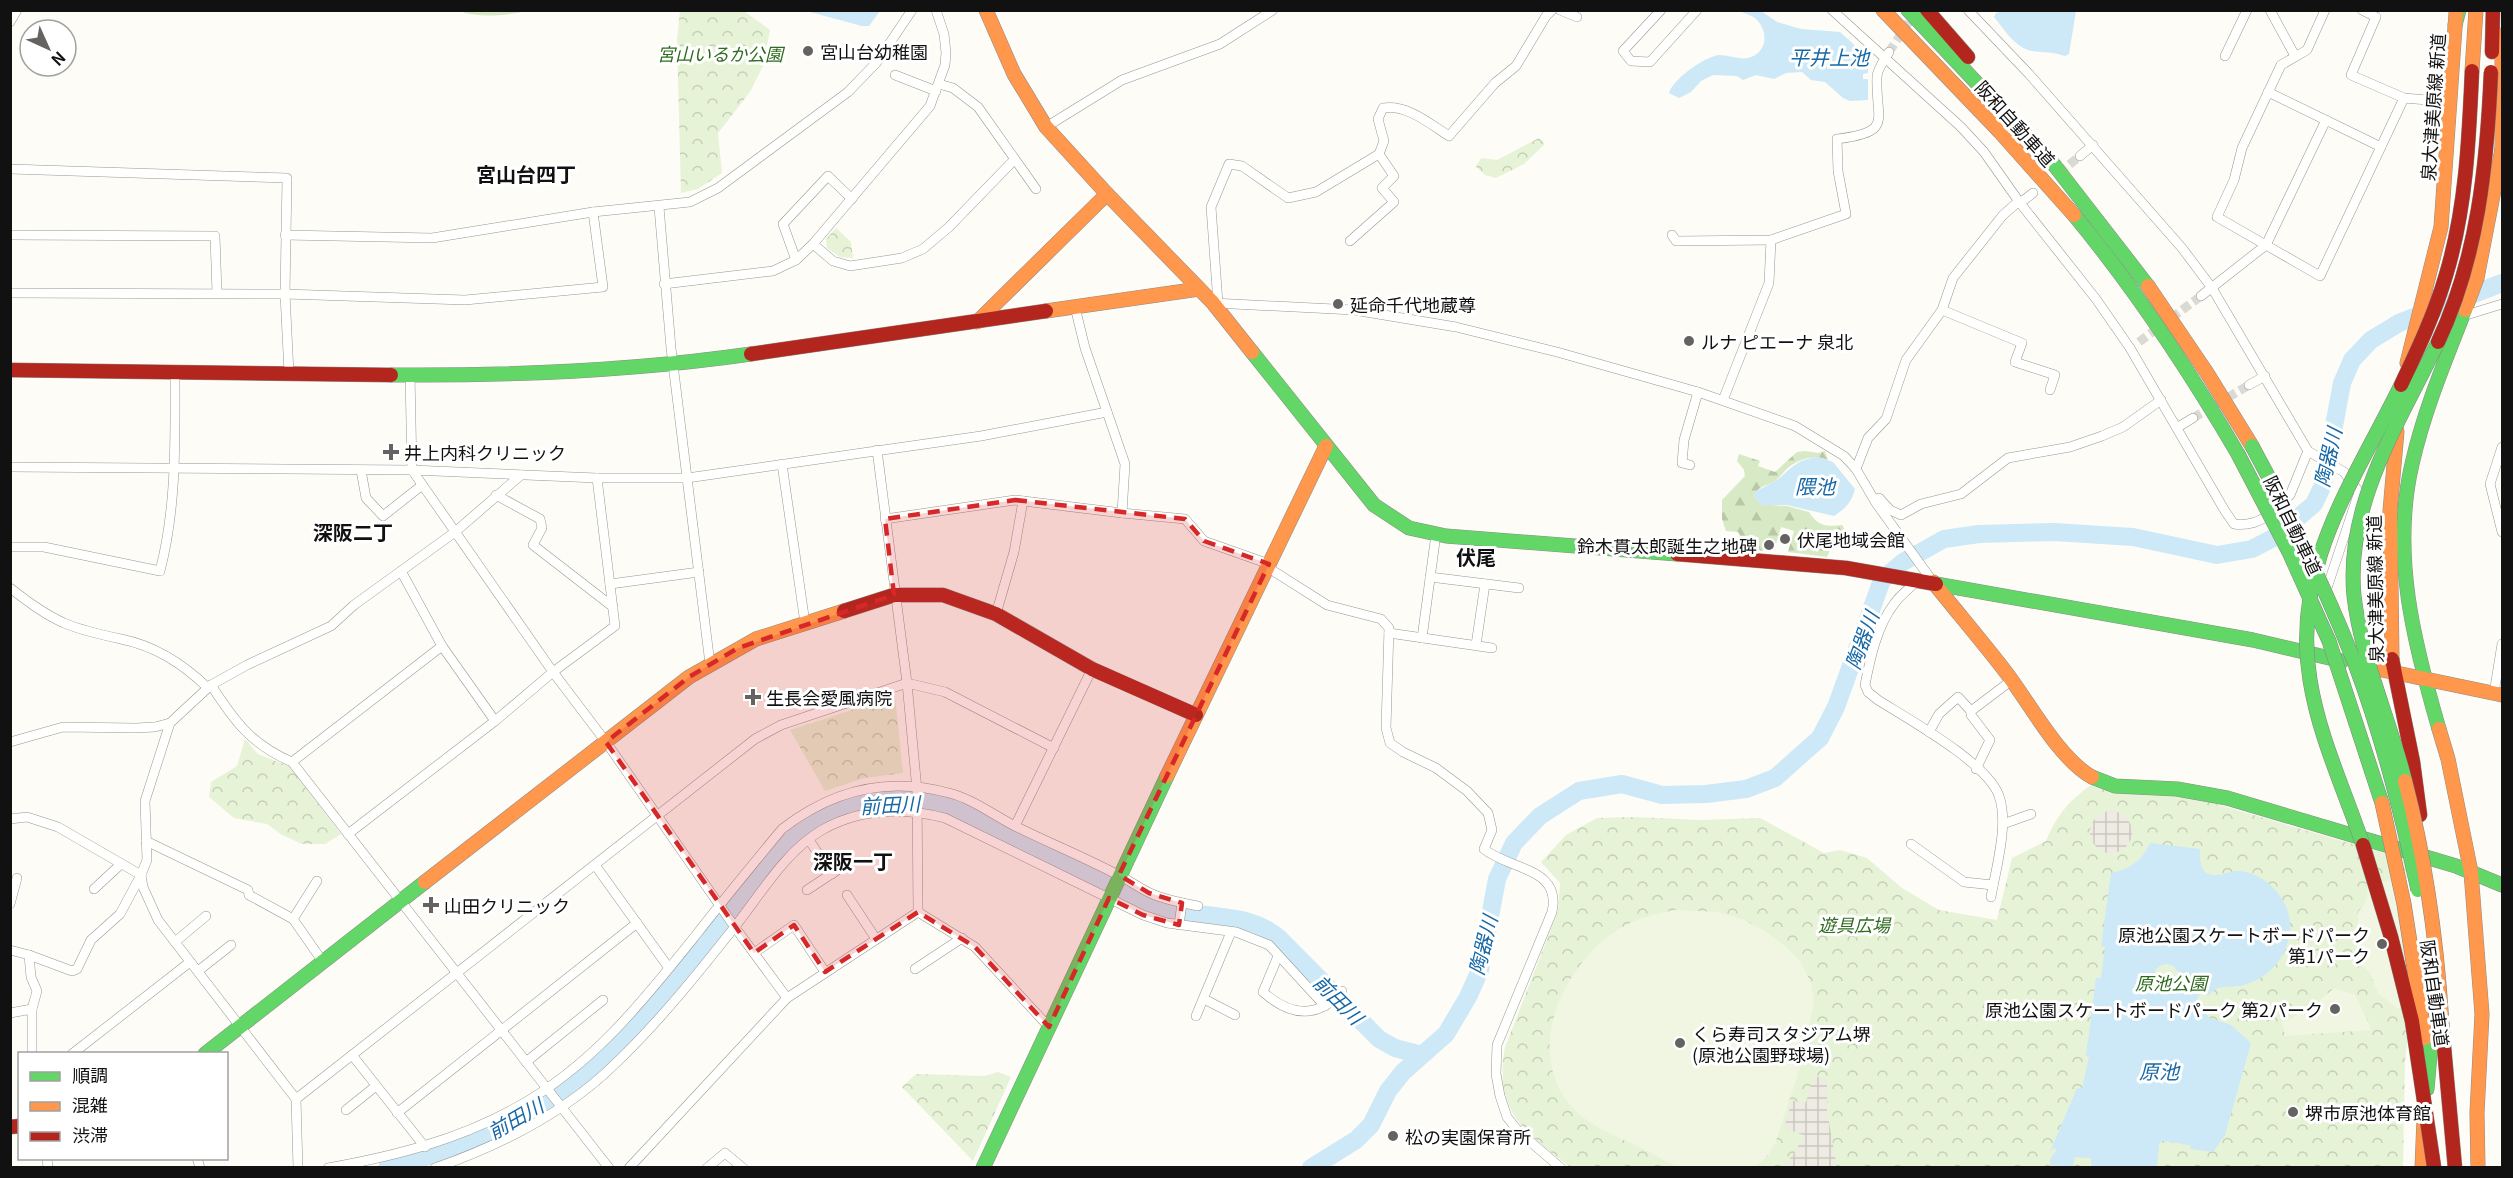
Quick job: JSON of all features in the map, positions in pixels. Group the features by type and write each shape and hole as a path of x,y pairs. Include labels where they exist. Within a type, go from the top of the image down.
{"main road":[{"path":"986,10 1014,74 1046,127 1107,194 1215,303 1374,506 1409,528 1436,534 1916,575 1933,582 2253,640 2394,673 2498,694"},
{"path":"1878,10 1924,52"},
{"name":"阪和自動車道","path":"1883,10 1979,107 2110,260 2173,349 2238,454 2289,552 2329,641 2380,794 2404,904 2416,975 2430,1095 2434,1167"},
{"name":"阪和自動車道","path":"1908,10 2020,126 2121,247 2188,340 2252,446 2322,585 2343,634 2371,716 2406,832 2442,1025 2455,1167"},
{"path":"1927,10 2001,97 2020,126"},
{"name":"泉大津美原線 新道","path":"2422,1167 2422,1138 2434,1025 2434,914 2429,859 2413,762 2394,673 2390,618 2390,512 2393,462 2412,341 2441,227 2457,10"},
{"path":"2434,1167 2416,1043 2404,990 2373,872 2320,718 2312,687 2305,635 2311,585 2330,530 2424,334 2437,304 2454,248 2467,177 2476,10"},
{"path":"2442,1025 2437,940 2430,891 2392,732 2364,648 2353,583 2354,551 2359,519 2369,489 2439,339 2457,295 2473,240 2483,188 2488,142 2493,10"},
{"name":"泉大津美原線 新道","path":"2478,1167 2477,1113 2482,1014 2471,872 2448,759 2424,678 2411,621 2404,570 2405,518 2411,467 2424,417 2465,313 2476,278 2502,152 2502,35"},
{"path":"977,322 1107,194"},
{"path":"10,370 411,375 595,371 673,364 1199,289"},
{"path":"983,1167 1119,876 1326,446"},
{"path":"1933,582 2012,680 2067,756 2082,771 2115,786 2177,789 2227,798 2471,872 2502,885"},
{"path":"206,1052 710,663 756,639 894,595 943,595 996,614 1092,669 1196,715"}],"street":[{"path":"10,22 16,10"},
{"path":"285,235 432,238 593,212 690,202 718,188 848,92 877,62 912,10"},
{"path":"664,284 773,271 796,260 813,244 930,106 946,53 944,34 936,10"},
{"path":"1046,127 1122,80 1220,44 1273,10"},
{"path":"1552,10 1546,16 1516,66 1495,83 1449,136 1416,115 1400,108 1383,108 1378,119 1384,141 1379,154 1316,192 1288,198 1242,166 1229,164 1211,207 1215,303 1354,310 1456,327 1557,352 1723,400 1796,426 1844,456 1856,469 1902,537 1916,575 1888,612 1879,630 1865,685 1868,692 1878,700 1954,747 1995,786 2000,798 2003,824 1991,897"},
{"path":"1560,10 1577,17"},
{"path":"1661,10 1623,51 1631,61 1650,62 1696,10"},
{"path":"1832,10 1887,56 1984,152 2020,202 2135,345 2161,400 2224,511 2234,524 2244,525 2265,518 2290,495 2308,451"},
{"path":"1968,10 2029,74 2144,203 2212,288 2308,451 2344,472 2359,492 2322,603 2309,654"},
{"path":"2226,56 2247,10"},
{"path":"2270,10 2295,56"},
{"path":"2325,10 2307,50 2281,65 2242,148 2234,180 2217,217 2319,276 2404,98"},
{"path":"2362,10 2376,17 2351,75 2404,98 2451,102"},
{"path":"1672,235 1676,240 1772,240 1846,214 1838,171 1837,139 1863,136 1874,129 1880,117 1877,74 1887,56"},
{"path":"895,75 937,88 953,88 978,107 1036,189"},
{"path":"2268,92 2381,147"},
{"path":"2201,296 2266,245 2326,120"},
{"path":"2080,156 2093,146"},
{"path":"1350,241 1394,202 1383,188 1394,176 1379,154"},
{"path":"813,244 833,261 850,266 902,258 923,249 949,228 1014,160"},
{"path":"10,169 287,178 285,294 289,373"},
{"path":"796,260 783,224 828,176 852,199"},
{"path":"1856,469 1868,438 1886,419 1906,360 1942,309 1953,278 1986,240 2003,215 2033,193"},
{"path":"659,207 664,284 710,663"},
{"path":"10,293 285,294 465,300 603,287 593,212"},
{"path":"10,234 215,236 217,293"},
{"path":"1723,400 1769,283 1772,240"},
{"path":"2465,313 2502,304"},
{"path":"1076,307 1084,348 1125,464 1122,513"},
{"path":"1942,309 2022,343 2015,362 2055,375 2050,390"},
{"path":"10,547 44,547 160,571 169,538 175,470 175,371"},
{"path":"411,375 412,470 421,486 553,672 606,742 719,906 787,998"},
{"path":"2249,385 2265,376"},
{"path":"1690,465 1682,463 1684,440 1698,392"},
{"path":"1866,485 1890,510 1901,515 1922,504 1961,494 2008,458 2070,447 2112,432 2161,400"},
{"path":"10,467 412,470 597,478 687,478 981,436 1107,412"},
{"path":"2178,427 2193,418"},
{"path":"2502,447 2490,484 2502,532"},
{"path":"877,450 907,683 919,812 918,912"},
{"path":"782,464 805,623"},
{"path":"361,470 366,498 383,516 421,486"},
{"path":"10,742 63,727 136,728 170,723 210,687 247,665 331,626 354,605 455,532 521,475"},
{"path":"348,834 495,721 553,672 615,626 597,478"},
{"path":"496,495 540,519 542,528 533,545 613,607"},
{"path":"885,519 1015,500 1185,519 1204,541 1268,566 1327,605 1381,620 1389,627 1386,728 1390,743 1436,768 1467,791 1488,813 1492,830 1484,849 1494,857 1541,876 1551,887 1554,896 1554,904 1497,1045 1496,1074 1500,1096 1508,1117 1519,1132 1561,1167"},
{"path":"996,614 1014,552 1023,501"},
{"path":"1422,638 1436,534"},
{"path":"401,572 442,646 495,721"},
{"path":"610,584 699,572"},
{"path":"1430,577 1519,588"},
{"path":"1476,645 1485,584"},
{"path":"10,588 65,623 103,636 122,639 170,657 210,687 243,730 270,752 292,762 609,1167"},
{"path":"1389,633 1492,648"},
{"path":"2498,694 2502,644"},
{"path":"292,762 442,646"},
{"path":"1015,826 1092,669"},
{"path":"1971,711 2012,680"},
{"path":"296,1099 754,739 780,725 907,683 945,692 1054,748"},
{"path":"1929,732 1939,714 1958,697 1971,711 1971,715 1990,740 1976,769"},
{"path":"10,950 72,971 76,969 91,940 120,914 147,860 143,810 170,723"},
{"path":"328,1167 425,1147 484,1124 519,1107 547,1089 614,1033 782,829 806,811 833,798 858,790 883,786 916,787 950,793 970,801 1149,893 1198,906"},
{"path":"435,1167 495,1144 562,1107 613,1067 637,1043 789,858 821,831 861,814 882,811 919,812 945,818 1143,915 1179,924 1231,932 1269,945 1325,1006"},
{"path":"2003,824 2031,814"},
{"path":"10,819 27,817 40,819 58,827 141,876 150,906 158,920 296,1099 297,1167"},
{"path":"809,840 832,874"},
{"path":"146,841 249,890 249,895 293,920 323,962"},
{"path":"1911,844 1964,882 1993,885"},
{"path":"807,890 848,863"},
{"path":"94,889 121,864"},
{"path":"595,865 669,968"},
{"path":"10,904 17,878"},
{"path":"293,920 317,881"},
{"path":"847,895 876,939"},
{"path":"1179,924 1182,903"},
{"path":"918,912 975,947 1049,1027"},
{"path":"629,1167 787,998 918,912"},
{"path":"175,942 206,916"},
{"path":"398,1113 637,923"},
{"path":"754,953 794,925 825,972"},
{"path":"1197,1016 1231,932"},
{"path":"915,969 962,938"},
{"path":"198,971 231,945"},
{"path":"29,955 31,977 37,992 32,1010 32,1052"},
{"path":"1278,956 1263,992 1286,1009 1308,1011 1325,1006 1342,991"},
{"path":"73,1052 190,962"},
{"path":"1204,999 1235,1015"},
{"path":"526,1062 603,1000"},
{"path":"10,1014 32,1010"},
{"path":"352,1055 425,1147"},
{"path":"346,1110 376,1086"},
{"path":"707,1167 725,1153 743,1167"}],"highlighted area":[{"path":"1015,500 1185,519 1204,541 1269,564 1119,875 1149,893 1182,903 1179,925 1143,915 1109,898 1049,1027 975,947 918,912 825,972 794,925 754,953 606,742 689,677 738,648 894,595 885,519"}],"green space":[{"path":"459,10 528,11 485,16"},
{"name":"宮山いるか公園","path":"680,10 744,11 770,30 763,66 750,92 718,133 722,173 698,189 681,193 677,40"},
{"path":"1539,138 1545,144 1524,164 1496,178 1485,175 1476,167 1481,158 1497,160"},
{"path":"836,228 851,242 853,258 840,257 827,248 826,239"},
{"path":"1825,451 1828,460 1808,458 1798,461 1775,481 1760,488 1754,497 1762,505 1787,506 1809,512 1823,524 1842,525 1847,533 1838,546 1830,550 1827,557 1788,552 1794,531 1781,527 1776,544 1766,541 1763,551 1748,546 1738,532 1726,531 1722,519 1722,500 1745,476 1744,470 1737,461 1739,454 1760,461 1758,466 1775,472 1797,452 1818,453"},
{"path":"895,696 903,773 864,778 825,791 790,730"},
{"path":"245,739 258,754 290,767 341,834 325,844 302,844 282,835 267,824 234,818 209,797 211,782 237,766"},
{"name":"原池公園","path":"2093,784 2202,800 2404,859 2407,876 2412,1000 2405,1061 2403,1167 1570,1167 1526,1131 1508,1104 1503,1069 1505,1047 1558,911 1560,883 1541,862 1566,835 1597,818 1701,820 1760,818 1824,853 1840,850 1867,858 1902,888 1939,910 1997,920 2012,858 2046,841 2054,824 2065,809"},
{"name":"原池公園スケートボードパーク 第1パーク","path":"2406,878 2410,1001 2398,1009 2378,993 2370,973 2354,958 2358,939 2358,912 2368,892 2366,884"},
{"name":"くら寿司スタジアム堺 (原池公園野球場)","path":"1675,910 1718,912 1744,920 1763,930 1784,945 1800,961 1811,983 1814,1003 1809,1026 1810,1037 1775,1144 1768,1155 1755,1167 1693,1169 1678,1167 1594,1125 1568,1102 1555,1080 1550,1056 1551,1031 1557,1007 1568,983 1582,962 1600,944 1626,925"},
{"name":"原池公園スケートボードパーク 第2パーク","path":"2334,988 2355,995 2372,1030 2285,1036 2282,1023 2316,1004"},
{"path":"998,1072 1011,1077 973,1161 902,1087 916,1074 985,1076"}],"shaded area":[{"path":"2111,811 2126,817 2132,832 2126,847 2111,853 2096,847 2090,832 2096,817"},
{"path":"1815,1076 1827,1080 1827,1111 1837,1167 1783,1167 1796,1151 1803,1135 1784,1128 1792,1100 1805,1104"}],"water":[{"path":"806,11 880,11 869,26 862,26"},
{"name":"平井上池","path":"1740,11 1761,11 1777,22 1801,29 1840,32 1868,57 1868,73 1863,74 1863,79 1868,79 1868,100 1850,101 1843,98 1825,82 1811,80 1802,72 1786,73 1774,79 1756,75 1743,80 1737,76 1713,75 1679,98 1669,93 1676,81 1705,60 1719,55 1747,58 1761,50 1764,40 1763,29 1754,18"},
{"path":"2003,11 2076,11 2069,54 2065,56 2032,51 2020,46 1994,17 1996,13"},
{"name":"隈池","path":"1819,457 1833,462 1855,489 1848,505 1834,516 1787,505 1762,505 1754,497 1755,492 1777,480 1796,464"},
{"name":"原池","path":"2150,843 2200,849 2202,866 2208,874 2240,871 2263,879 2280,896 2286,907 2290,930 2288,942 2276,965 2263,976 2248,984 2220,988 2210,994 2201,992 2196,1001 2203,1006 2208,1017 2231,1025 2251,1043 2225,1135 2213,1152 2191,1149 2190,1145 2162,1141 2159,1144 2157,1167 2091,1167 2091,1158 2075,1157 2073,1167 2050,1165 2050,1159 2057,1150 2054,1148 2050,1152 2077,1088 2082,1089 2089,1057 2086,1056 2096,978 2101,978 2105,947 2101,946 2111,873 2135,863","holes":["2167,964 2173,966 2189,983 2182,993 2156,982 2154,975 2158,967"]}],"waterway":[{"name":"陶器川","path":"1311,1168 1356,1140 1371,1125 1388,1091 1403,1072 1446,1034 1468,997 1480,970 1497,879 1514,843 1540,816 1579,791 1622,784 1662,795 1706,794 1746,789 1775,778 1820,738 1836,707 1882,580 1903,562 1944,539 1979,534 2054,532 2133,537 2217,555 2252,549 2275,537 2314,504 2323,485 2342,383 2352,360 2371,340 2399,323 2502,283"},
{"name":"前田川","path":"387,1168 470,1141 522,1116 571,1085 606,1057 639,1022 781,849 820,821 841,811 886,800 910,799 957,810 1096,879 1168,910 1238,919 1260,926 1280,939 1379,1039 1395,1048 1422,1055"}],"tunnel":[{"path":"1889,52 1915,13"},
{"path":"2059,173 2080,156"},
{"path":"2139,342 2201,296"},
{"path":"2193,418 2249,385"}],"traffic: fast":[{"path":"1908,10 2055,166 2148,286"},
{"path":"2455,25 2459,10"},
{"path":"2074,215 2161,331 2238,454"},
{"path":"2439,729 2421,664 2408,598 2404,531 2406,498 2417,444 2465,310"},
{"path":"2405,781 2363,642 2354,596 2353,562 2358,529 2378,464 2438,342"},
{"path":"1252,352 1374,505 1409,528 1446,536 1677,554"},
{"path":"391,375 481,375 571,371 661,365 751,354"},
{"path":"2363,845 2326,743 2314,701 2307,639 2310,599 2318,562 2331,526 2401,385"},
{"path":"2252,446 2306,552 2354,661 2390,774 2418,890"},
{"path":"2238,454 2289,552 2329,641 2382,803"},
{"path":"1936,584 2253,640 2342,661"},
{"path":"983,1168 1167,776"},
{"path":"2092,777 2115,786 2177,789 2227,798 2456,866 2502,885"},
{"path":"208,1052 425,882"},
{"path":"2427,1089 2434,1009"}],"traffic: slow":[{"path":"986,10 1014,74 1046,127 1107,194 1213,303 1252,352"},
{"path":"1883,10 2000,132 2074,215"},
{"path":"2472,71 2476,10"},
{"path":"2407,363 2441,227 2456,13"},
{"path":"2502,35 2502,156"},
{"path":"2465,310 2477,278 2502,149"},
{"path":"977,322 1107,194"},
{"path":"2148,286 2207,373 2252,446"},
{"path":"1046,311 1199,289"},
{"path":"2392,659 2390,511 2397,431"},
{"path":"1167,776 1326,446"},
{"path":"1933,582 2005,671 2056,744 2080,769 2092,777"},
{"path":"425,882 689,677 756,639 844,611"},
{"path":"2363,666 2502,695"},
{"path":"2439,729 2448,759 2471,872 2482,1014 2477,1113 2478,1168"},
{"path":"2405,781 2430,902 2442,1025"},
{"path":"2382,803 2404,904 2425,1038"},
{"path":"2422,1168 2424,1119"}],"traffic: jam":[{"path":"1927,10 1968,57"},
{"path":"2492,52 2493,10"},
{"path":"2401,385 2442,289 2453,250 2465,174 2472,71"},
{"path":"2438,342 2463,277 2478,210 2487,141 2491,72"},
{"path":"751,354 1046,311"},
{"path":"10,370 391,375"},
{"path":"1677,554 1846,568 1936,584"},
{"path":"844,611 894,595 943,595 996,614 1092,669 1196,715"},
{"path":"2392,659 2413,762 2420,815"},
{"path":"2363,845 2391,937 2412,1021 2434,1167"},
{"path":"2442,1025 2455,1168"},
{"path":"10,1127 18,1126"}],"place":[{"name":"宮山台幼稚園","path":"808,51"},
{"name":"延命千代地蔵尊","path":"1338,304"},
{"name":"ルナ ピエーナ 泉北","path":"1689,341"},
{"name":"井上内科クリニック","path":"391,452"},
{"name":"伏尾地域会館","path":"1785,539"},
{"name":"鈴木貫太郎誕生之地碑","path":"1769,545"},
{"name":"生長会愛風病院","path":"753,697"},
{"name":"山田クリニック","path":"431,905"},
{"name":"原池公園スケートボードパーク 第1パーク","path":"2382,944"},
{"name":"原池公園スケートボードパーク 第2パーク","path":"2335,1009"},
{"name":"くら寿司スタジアム堺 (原池公園野球場)","path":"1680,1043"},
{"name":"堺市原池体育館","path":"2293,1112"},
{"name":"松の実園保育所","path":"1393,1136"}],"district":[{"name":"宮山台四丁","path":"526,173"},
{"name":"深阪二丁","path":"353,531"},
{"name":"伏尾","path":"1476,556"},
{"name":"深阪一丁","path":"853,860"}],"park label":[{"name":"遊具広場","path":"1854,924"}]}
